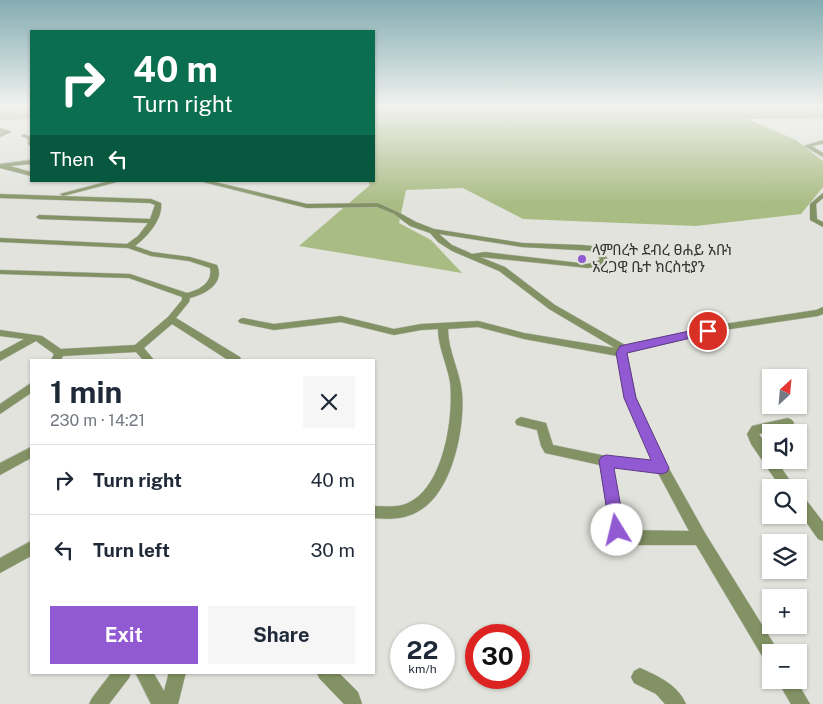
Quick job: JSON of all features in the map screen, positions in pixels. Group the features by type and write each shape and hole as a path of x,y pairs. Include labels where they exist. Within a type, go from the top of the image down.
{"street":[{"path":"821,143 807,146 823,155"},
{"path":"1,166 30,162"},
{"path":"1,166 30,174"},
{"path":"45,197 114,182"},
{"path":"206,182 307,206 378,205 396,213 412,224 433,231 551,248 594,248 602,254 604,260 602,264 588,266 485,254 471,256"},
{"path":"823,195 813,204 812,212 814,220 823,225"},
{"path":"0,196 158,202 160,204 154,221 138,241 129,246"},
{"path":"39,217 154,221"},
{"path":"433,231 440,242 451,249 502,269 552,307 623,351 630,398 662,468 700,538 764,644"},
{"path":"0,246 4,240 129,246 151,254 190,259 214,267 214,277 210,285 199,293 186,296 130,276 0,272"},
{"path":"551,248 553,261"},
{"path":"0,333 40,338 58,356 138,348 171,319 186,300 186,296"},
{"path":"243,321 274,327 341,319 394,332 421,326 478,324 524,336 623,351 724,327 821,313"},
{"path":"171,319 234,359"},
{"path":"375,512 396,513 421,503 438,481 449,458 455,424 455,382 442,337 443,326"},
{"path":"0,357 34,337"},
{"path":"138,348 148,359"},
{"path":"0,410 30,387"},
{"path":"522,422 542,426 546,446 550,448 606,461 662,468"},
{"path":"783,479 755,440 753,434 756,429 788,423"},
{"path":"0,469 30,453"},
{"path":"606,461 617,530 621,536 700,538"},
{"path":"807,511 823,534"},
{"path":"0,566 30,549"},
{"path":"98,704 121,674"},
{"path":"144,674 161,704"},
{"path":"169,704 177,674"},
{"path":"327,674 352,698 352,704"},
{"path":"640,677 662,688 677,704"},
{"path":"792,689 801,704"}],"green space":[{"path":"375,139 793,139 823,161 823,187 801,214 696,226 523,219 463,188 406,190 399,223 431,240 462,273 299,246 370,185 368,182 375,182"}],"place":[{"name":"ላምበረት ደብረ ፀሐይ አቡነ አረጋዊ ቤተ ክርስቲያን","path":"582,259"}],"route":[{"path":"617,530 606,461 662,468 630,398 621,357 622,353 624,349 708,331"}]}
